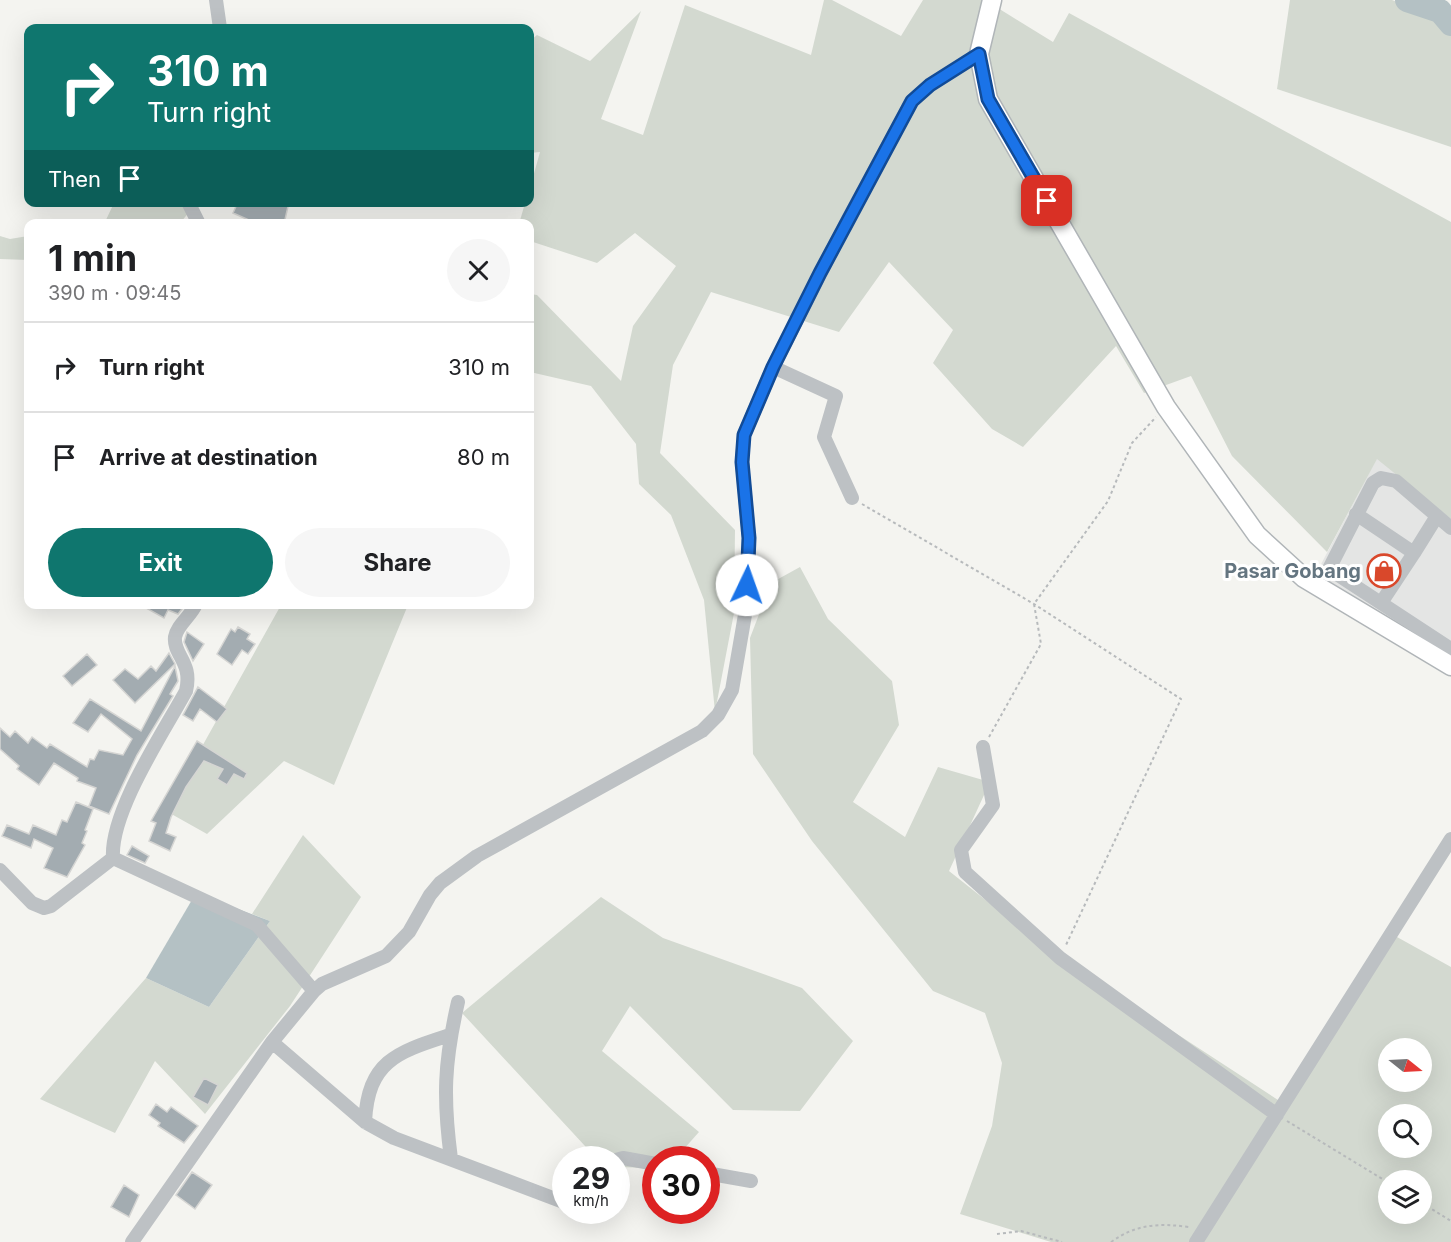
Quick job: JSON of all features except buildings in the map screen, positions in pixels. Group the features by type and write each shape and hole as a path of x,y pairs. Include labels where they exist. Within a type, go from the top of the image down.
{"main road":[{"path":"992,0 979,54 988,99 1166,407 1257,535 1304,578 1451,666"}],"street":[{"path":"216,0 219,24"},
{"path":"132,1242 272,1042 314,991 322,984 386,956 409,932 430,895 440,883 477,856 702,731 718,715 732,690 746,609 749,538 742,462 744,435 773,367 849,217 912,101 930,85 979,54"},
{"path":"773,367 836,396 824,437 852,498"},
{"path":"1451,528 1388,477 1381,478 1373,483 1329,569 1451,649"},
{"path":"1356,514 1414,553"},
{"path":"1381,603 1437,516"},
{"path":"113,858 112,845 124,806 186,692 189,676 174,639 192,609"},
{"path":"983,747 993,804 961,850 965,872 1060,958 1277,1114"},
{"path":"1200,1236 1451,839"},
{"path":"113,858 257,925 314,991"},
{"path":"0,870 32,903 44,908 51,906 113,858"},
{"path":"452,1159 444,1108 446,1052 458,1002"},
{"path":"365,1122 367,1095 383,1067 401,1051 450,1035"},
{"path":"272,1042 365,1122 394,1138 552,1198"},
{"path":"720,1175 751,1181"}],"path":[{"path":"983,747 1041,644 1034,603 1108,501 1132,443 1166,407"},
{"path":"852,498 1034,603 1181,699 1060,958"},
{"path":"1277,1114 1378,1176"},
{"path":"1432,1209 1451,1221"},
{"path":"1111,1242 1125,1232 1148,1224 1200,1236"},
{"path":"997,1234 1021,1231 1062,1242"}],"shaded area":[{"path":"824,0 832,0 901,36 923,0 985,0 1053,42 1069,13 1451,222 1451,519 1377,459 1327,552 1232,456 1191,376 1144,393 1116,346 1023,447 992,429 933,363 953,330 889,262 839,332 711,292 673,365 660,453 735,530 734,613 715,712 704,600 671,515 639,484 636,444 591,386 534,373 534,295 537,295 621,381 633,326 676,266 635,233 597,263 534,242 534,219 520,219 524,207 534,207 534,174 540,152 534,153 534,38 537,35 590,61 641,11 601,119 643,135 685,5 811,55"},
{"path":"1290,0 1392,0 1451,22 1451,147 1277,89"},
{"path":"112,207 194,207 183,219 106,219"},
{"path":"0,236 10,239 24,237 24,260 0,259"},
{"name":"Pasar Gobang","path":"1377,458 1451,519 1451,677 1308,589"},
{"path":"800,567 828,619 892,681 899,725 853,802 905,837 938,767 990,782 949,871 1050,951 1281,1102 1388,932 1451,967 1451,1242 1051,1242 960,1214 992,1126 1002,1063 985,1013 933,991 812,841 753,754 750,638 771,583"},
{"path":"279,609 406,609 334,785 284,761 207,834 166,811"},
{"path":"303,835 361,897 290,1006 205,1114 155,1061 115,1133 40,1099 146,978 209,1007 270,921 252,914"},
{"path":"196,893 270,921 209,1007 146,978"},
{"path":"601,897 663,938 802,988 853,1041 800,1111 733,1110 630,1006 602,1051 699,1132 687,1146 642,1146 642,1168 630,1167 630,1146 585,1146 462,1013"}],"waterway":[{"path":"1407,0 1440,11 1451,24"}],"place":[{"name":"Pasar Gobang","path":"1384,571"}],"route":[{"path":"747,585 749,538 742,462 744,435 773,367 820,273 912,101 930,85 979,54 988,99 1047,201"}]}
